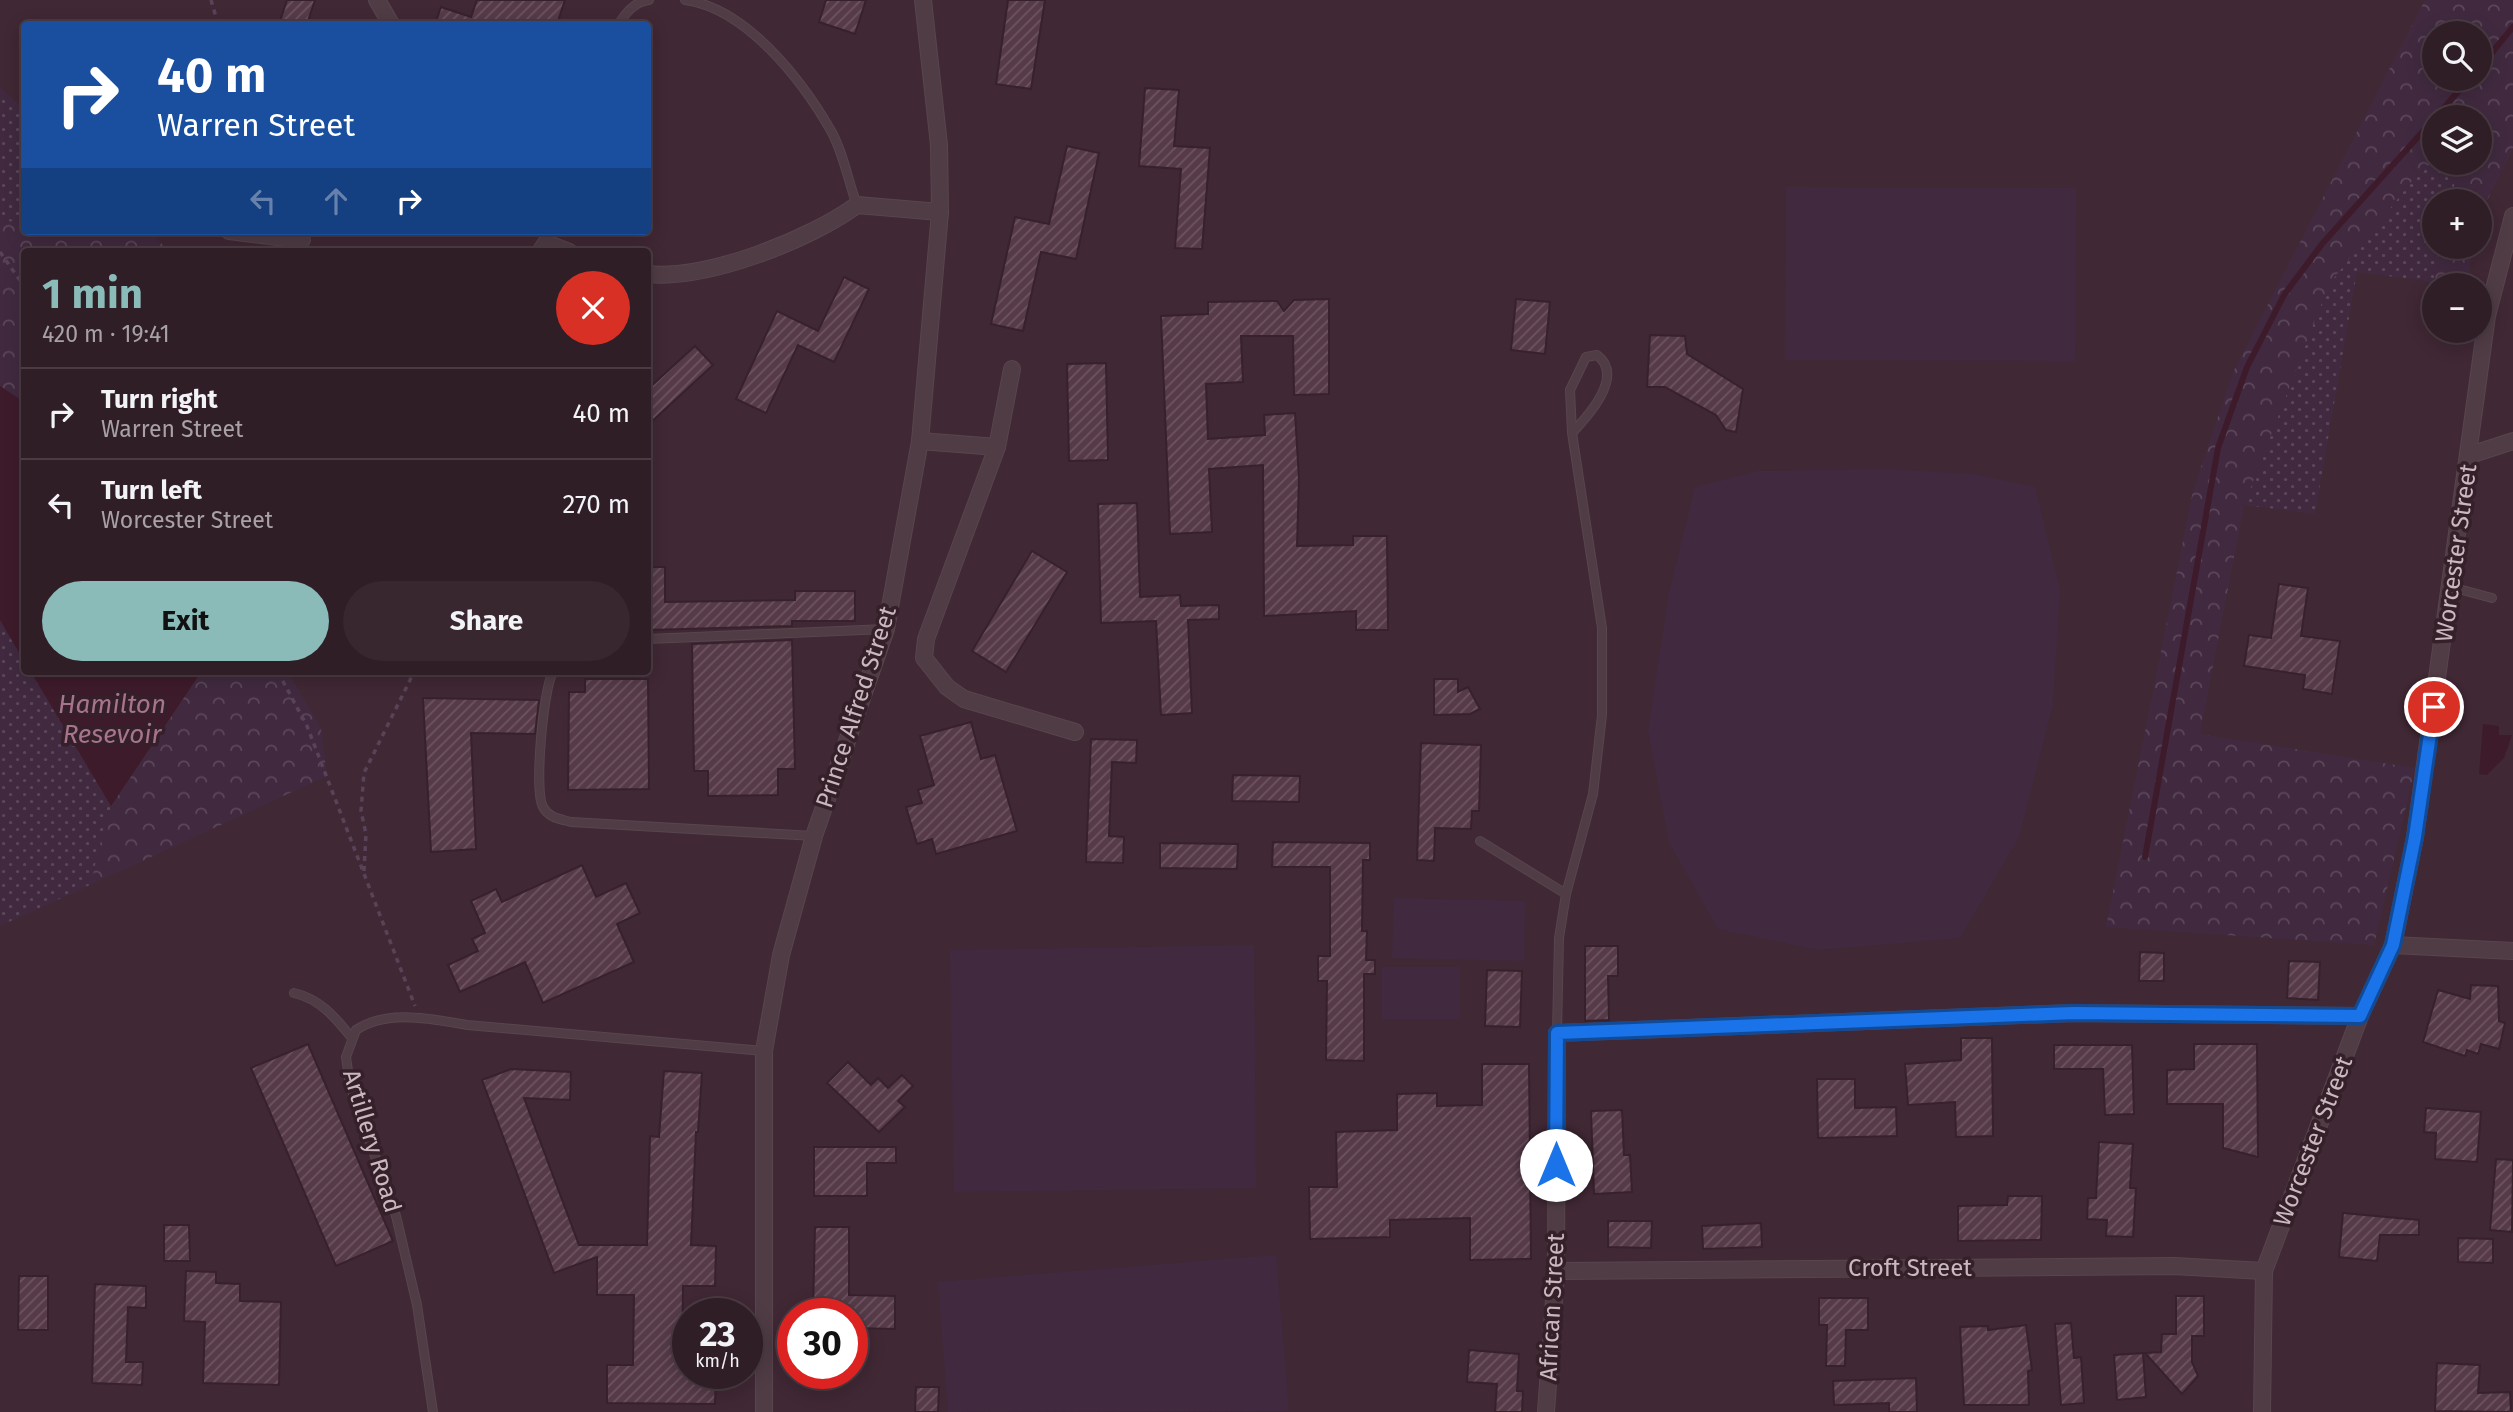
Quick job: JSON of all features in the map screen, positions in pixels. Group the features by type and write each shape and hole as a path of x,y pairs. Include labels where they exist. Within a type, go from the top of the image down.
{"street":[{"path":"377,0 389,21"},
{"name":"Prince Alfred Street","path":"764,1412 764,1051 781,955 814,836 886,629 920,442 940,212 939,145 923,0"},
{"path":"651,275 673,276 724,265 833,223 857,205 940,212"},
{"name":"Worcester Street","path":"2262,1412 2264,1271 2360,1016 2393,945 2415,837 2470,455 2487,316 2513,216"},
{"path":"259,235 304,241"},
{"path":"1012,369 997,447 926,639 924,658 947,687 964,699 1075,732"},
{"path":"2470,455 2513,440"},
{"path":"920,442 997,447"},
{"path":"2393,945 2513,951"},
{"path":"1557,1033 2074,1013 2360,1016"},
{"name":"African Street","path":"1546,1412 1556,1271 1557,1033"},
{"name":"Croft Street","path":"1556,1271 2174,1266 2264,1271"}],"lane":[{"path":"621,21 642,1 649,0"},
{"path":"685,0 724,13 744,26 788,68 831,131 857,205"},
{"path":"1557,1033 1559,938 1566,894 1593,794 1602,715 1602,628 1572,433 1570,390 1586,357 1597,355 1607,365 1607,378 1587,417 1572,433"},
{"path":"2451,587 2492,598"},
{"path":"651,639 886,629"},
{"path":"552,675 545,699 538,798 552,817 571,822 814,836"},
{"path":"1480,841 1566,894"},
{"path":"294,993 308,996 333,1014 351,1037"},
{"name":"Artillery Road","path":"433,1412 416,1305 396,1216 350,1086 346,1057 351,1037 366,1023 419,1017 467,1025 764,1051"}],"path":[{"path":"211,0 217,21"},
{"path":"0,252 21,282"},
{"path":"280,675 307,726 419,1017"},
{"path":"364,873 366,834 362,811 365,773 413,675"}],"green space":[{"path":"2425,0 2513,0 2513,148 2492,191 2454,189 2457,175 2492,175 2492,105 2422,105 2422,168 2329,284 2244,505 2200,734 2415,768 2374,945 2106,927 2193,491 2233,372"},
{"path":"0,87 21,107 21,221 0,222"},
{"path":"2422,168 2422,175 2457,175 2454,189 2422,189 2422,259 2438,259 2435,273 2422,273 2422,281 2357,272 2315,514 2244,505 2329,284"},
{"path":"1786,187 2076,188 2075,361 1785,360"},
{"path":"21,221 21,235 153,235 166,248 21,248 21,400 0,386 0,222"},
{"path":"2438,259 2471,259 2469,273 2435,273"},
{"path":"1885,469 1973,474 2035,487 2060,590 2053,704 2019,837 1960,938 1818,950 1718,929 1669,843 1648,731 1669,593 1695,487 1758,471"},
{"path":"0,620 21,656 21,675 33,675 111,806 90,885 0,926"},
{"path":"199,675 290,675 321,728 327,776 90,885 111,806"},
{"path":"1394,898 1525,901 1524,961 1392,958"},
{"path":"1254,945 1256,1188 954,1192 950,950"},
{"path":"1382,967 1460,967 1460,1019 1382,1019"},
{"path":"1276,1255 1289,1411 948,1412 938,1282"}],"water":[{"name":"Hamilton Resevoir","path":"0,386 21,400 21,656 0,620"},
{"name":"Hamilton Resevoir","path":"33,675 199,675 111,806"},
{"path":"2483,724 2499,726 2499,735 2512,735 2504,758 2487,775 2479,774"}],"building":[{"path":"287,0 315,0 308,21 280,21"},
{"path":"477,0 565,0 558,21 436,21 441,7 471,17"},
{"path":"826,0 866,0 855,34 819,22"},
{"path":"1008,0 1045,0 1031,89 996,84"},
{"path":"1145,88 1179,90 1174,146 1210,148 1202,249 1175,248 1181,169 1139,166"},
{"path":"1067,146 1099,153 1076,259 1041,252 1023,331 991,324 1015,217 1049,224"},
{"path":"844,277 869,289 834,362 798,345 766,413 736,399 777,311 818,331"},
{"path":"1329,299 1329,394 1294,395 1293,336 1241,336 1243,382 1206,384 1208,439 1265,435 1264,415 1295,413 1299,479 1297,546 1353,545 1353,536 1387,536 1388,630 1356,630 1356,611 1264,616 1263,465 1209,469 1212,532 1170,534 1161,316 1208,314 1208,302 1277,301 1284,311 1294,300"},
{"path":"1516,299 1550,302 1545,354 1511,350"},
{"path":"1650,335 1685,336 1687,354 1743,389 1736,432 1726,430 1716,415 1665,387 1647,387"},
{"path":"695,346 713,365 651,422 651,386"},
{"path":"1106,363 1108,460 1069,461 1067,364"},
{"path":"1137,503 1140,597 1180,595 1181,606 1219,605 1219,619 1188,620 1192,713 1161,715 1156,621 1101,623 1098,504"},
{"path":"1032,551 1067,572 1006,672 972,651"},
{"path":"651,567 665,567 665,602 795,600 795,591 855,591 855,621 792,621 792,626 651,630"},
{"path":"2279,584 2308,588 2301,636 2340,641 2332,694 2303,689 2305,675 2244,666 2249,635 2271,638"},
{"path":"792,640 795,769 778,769 778,795 708,796 708,771 694,771 692,644"},
{"path":"585,679 648,679 649,789 568,790 569,692 585,692"},
{"path":"1434,679 1458,679 1458,692 1468,687 1480,709 1470,714 1434,715"},
{"path":"423,698 539,700 535,734 471,733 476,849 431,852"},
{"path":"971,722 981,759 995,755 1017,831 936,854 932,839 917,844 906,807 922,803 918,790 934,785 920,736"},
{"path":"1091,739 1137,740 1136,763 1112,762 1109,836 1124,837 1123,863 1086,862"},
{"path":"1421,743 1481,745 1479,811 1472,811 1471,829 1435,828 1434,861 1417,860"},
{"path":"1233,775 1300,776 1299,802 1232,801"},
{"path":"1273,842 1370,843 1370,860 1363,860 1362,931 1367,931 1366,960 1375,960 1375,974 1364,974 1364,1061 1326,1060 1327,981 1318,981 1318,956 1330,956 1330,867 1272,867"},
{"path":"1160,843 1238,844 1237,869 1160,868"},
{"path":"582,865 596,897 626,883 640,913 617,924 634,962 543,1003 525,962 460,992 448,965 478,951 472,939 485,933 471,901 496,889 502,902"},
{"path":"1585,946 1618,946 1618,976 1608,976 1609,1020 1585,1021"},
{"path":"2140,952 2164,953 2164,981 2139,981"},
{"path":"2289,961 2320,962 2318,1000 2287,998"},
{"path":"1487,970 1522,971 1520,1027 1485,1026"},
{"path":"2471,985 2498,986 2499,1021 2505,1023 2499,1049 2481,1044 2478,1054 2467,1050 2465,1056 2423,1042 2438,990 2470,999"},
{"path":"1961,1038 1992,1038 1993,1136 1956,1137 1955,1102 1908,1105 1905,1064 1961,1060"},
{"path":"308,1044 393,1241 336,1266 251,1068"},
{"path":"2194,1044 2257,1044 2258,1157 2223,1148 2223,1104 2167,1104 2167,1070 2194,1069"},
{"path":"2054,1045 2132,1045 2134,1114 2105,1115 2103,1069 2054,1069"},
{"path":"848,1062 871,1085 878,1078 888,1088 902,1075 913,1086 898,1101 905,1107 879,1132 827,1083"},
{"path":"1482,1064 1529,1064 1531,1259 1470,1260 1470,1218 1390,1220 1390,1237 1310,1239 1309,1187 1337,1187 1336,1132 1397,1130 1397,1094 1437,1093 1437,1106 1482,1105"},
{"path":"511,1069 571,1072 570,1100 524,1098 579,1245 647,1245 650,1136 659,1137 664,1071 702,1073 696,1132 691,1245 716,1246 715,1286 683,1286 683,1298 672,1298 672,1389 716,1389 715,1404 607,1403 607,1365 633,1365 634,1295 597,1295 597,1257 554,1273 482,1080"},
{"path":"1817,1079 1855,1079 1855,1108 1896,1107 1897,1136 1818,1138"},
{"path":"2426,1108 2481,1112 2477,1162 2435,1159 2436,1133 2424,1132"},
{"path":"1622,1110 1624,1155 1630,1155 1632,1192 1594,1194 1591,1111"},
{"path":"2099,1142 2133,1144 2130,1188 2136,1188 2133,1237 2106,1236 2107,1220 2087,1219 2088,1198 2096,1198"},
{"path":"814,1147 896,1147 896,1163 867,1163 867,1196 814,1196"},
{"path":"2496,1159 2513,1160 2512,1232 2490,1230"},
{"path":"2008,1196 2042,1196 2041,1240 1958,1241 1958,1206 2007,1205"},
{"path":"2343,1213 2419,1220 2419,1235 2380,1235 2377,1261 2339,1257"},
{"path":"1608,1221 1652,1221 1651,1248 1608,1247"},
{"path":"1761,1223 1762,1247 1703,1249 1702,1226"},
{"path":"164,1225 189,1225 190,1261 164,1261"},
{"path":"815,1227 849,1227 849,1295 895,1296 895,1329 868,1328 868,1298 813,1298"},
{"path":"2458,1238 2493,1239 2493,1263 2458,1262"},
{"path":"186,1271 216,1272 216,1283 240,1284 240,1301 281,1302 279,1385 203,1383 205,1322 184,1321"},
{"path":"19,1276 48,1276 48,1330 18,1330"},
{"path":"95,1284 146,1286 146,1308 128,1307 126,1362 143,1362 142,1385 92,1383"},
{"path":"2176,1296 2204,1296 2204,1336 2192,1336 2192,1362 2198,1376 2182,1394 2145,1353 2161,1352 2162,1334 2176,1334"},
{"path":"1819,1298 1868,1298 1868,1330 1846,1330 1845,1366 1826,1366 1827,1325 1819,1325"},
{"path":"2071,1323 2074,1358 2081,1357 2084,1403 2061,1405 2055,1324"},
{"path":"2026,1325 2032,1370 2028,1371 2029,1405 1964,1405 1960,1327 1988,1326 1988,1330"},
{"path":"1469,1350 1519,1354 1517,1391 1523,1391 1522,1412 1495,1412 1497,1384 1467,1382"},
{"path":"2143,1353 2146,1397 2117,1400 2114,1355"},
{"path":"2437,1363 2480,1365 2478,1393 2510,1392 2511,1412 2435,1411"},
{"path":"1916,1378 1917,1412 1889,1412 1889,1403 1834,1405 1833,1381"},
{"path":"916,1387 939,1387 938,1412 915,1412"}],"waterway":[{"path":"2492,52 2513,27"},
{"path":"2446,105 2459,91"},
{"path":"2145,857 2218,448 2247,367 2284,295 2322,244 2422,132"}],"route":[{"path":"1556,1165 1557,1033 2074,1013 2360,1016 2393,945 2415,837 2434,707"}]}
